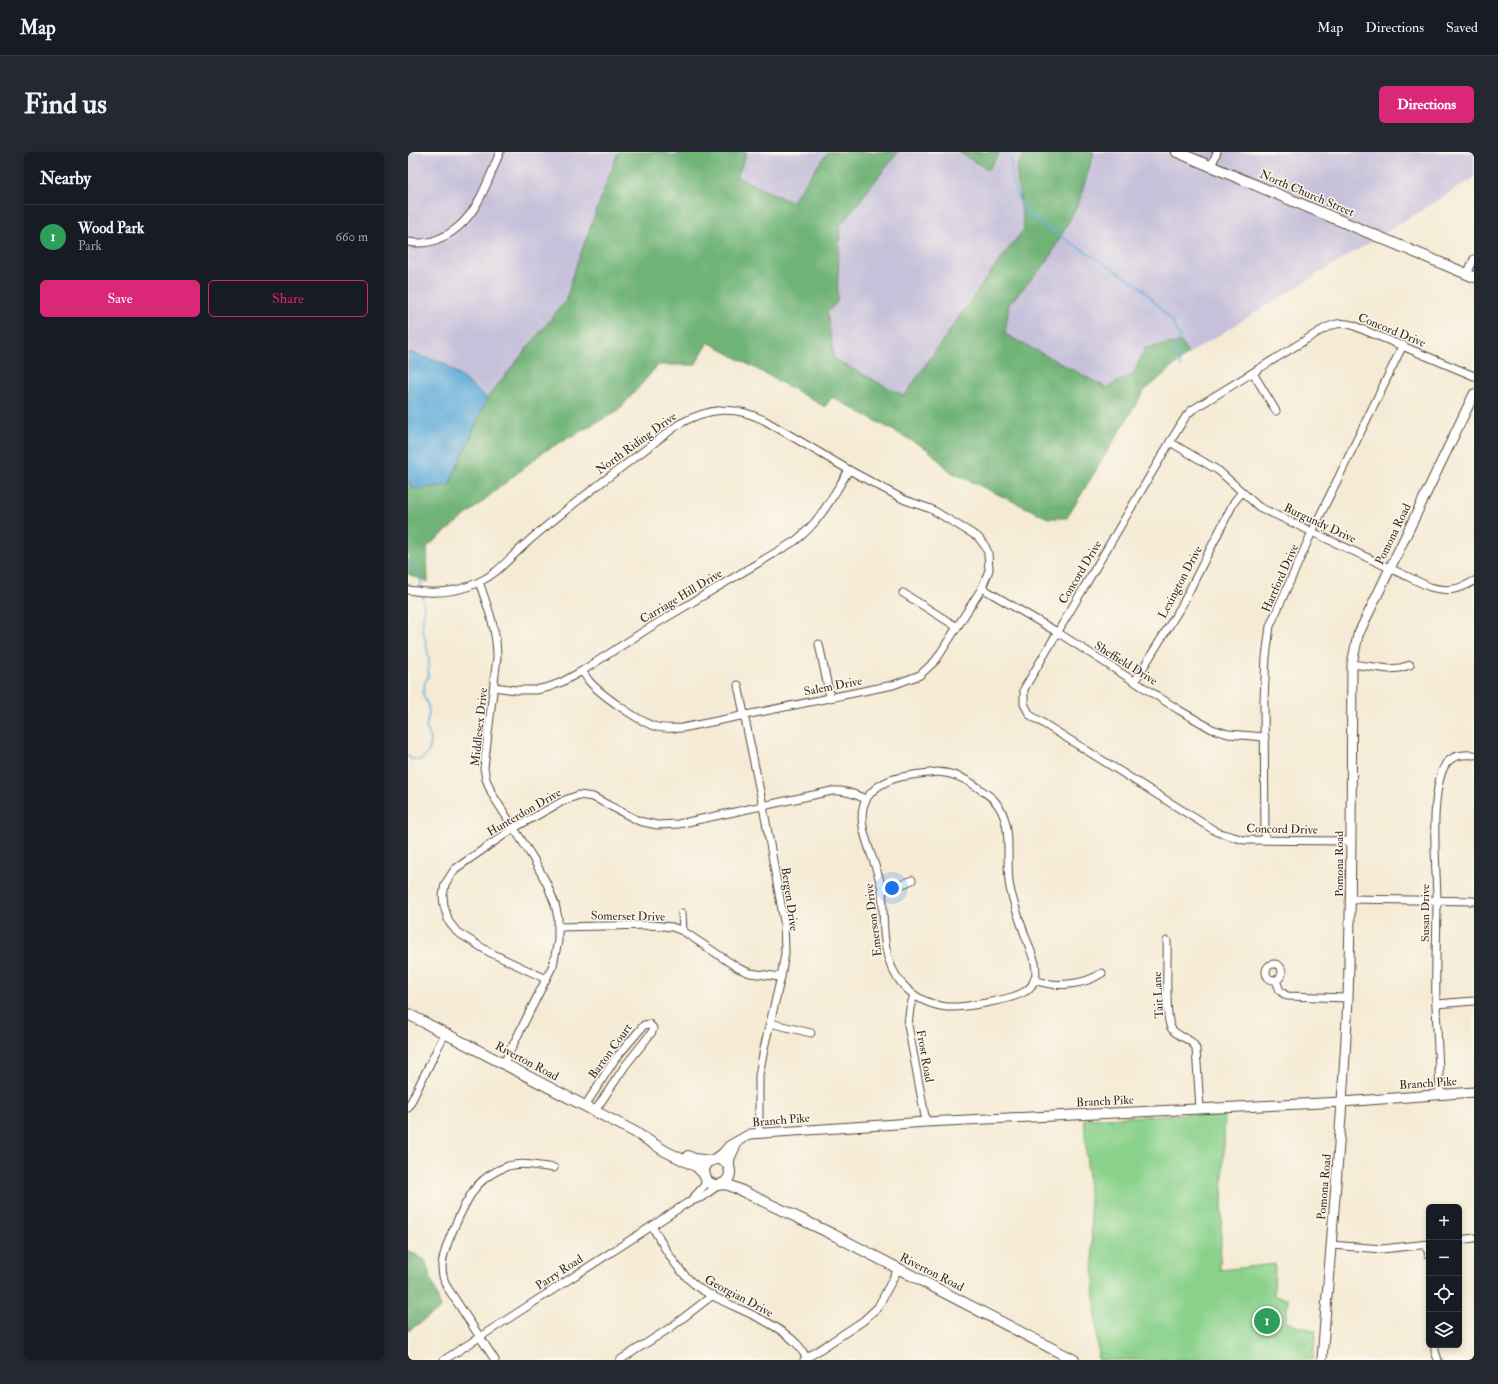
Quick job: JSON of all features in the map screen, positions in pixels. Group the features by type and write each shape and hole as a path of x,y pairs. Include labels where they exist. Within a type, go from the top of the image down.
{"main road":[{"name":"North Church Street","path":"1177,152 1471,276"},
{"name":"Riverton Road","path":"408,1014 633,1131 694,1159 713,1160"},
{"name":"Riverton Road","path":"633,1131 665,1152 697,1167 706,1177"},
{"path":"713,1160 724,1161 730,1170 728,1179 720,1184 710,1183 706,1177 706,1167 713,1160"},
{"name":"Riverton Road","path":"730,1170 738,1182 777,1207"},
{"name":"Riverton Road","path":"720,1184 729,1185 832,1234 1074,1360"}],"street":[{"path":"408,242 423,243 433,241 452,232 461,225 475,207 500,152"},
{"path":"1211,166 1217,152"},
{"path":"1471,276 1474,258"},
{"name":"Concord Drive","path":"1351,841 1244,840 1217,832 1030,715 1024,704 1024,689 1170,442 1186,416 1192,410 1320,331 1341,323 1352,325 1474,376"},
{"name":"Hartford Drive","path":"1265,840 1266,657 1270,626 1312,532 1402,345"},
{"path":"1253,373 1276,411"},
{"name":"Pomona Road","path":"1322,1360 1342,1102 1348,998 1352,664 1358,635 1474,394"},
{"name":"North Riding Drive","path":"408,590 440,592 456,590 479,582 501,568 525,544 581,498 679,424 713,410 731,409 750,413 849,470 905,500 931,509 956,525"},
{"name":"Burgundy Drive","path":"1170,442 1218,471 1259,507 1430,587 1441,590 1453,590 1464,587 1474,581"},
{"name":"Carriage Hill Drive","path":"494,687 516,690 536,690 562,682 582,671 649,628 799,538 812,527 818,519 849,470"},
{"name":"Lexington Drive","path":"1135,681 1182,605 1234,502 1242,492"},
{"name":"Salem Drive","path":"582,671 600,692 639,718 655,726 668,728 682,728 893,685 920,675 936,660 982,588 989,570 988,553 985,546 978,537 956,525"},
{"name":"Middlesex Drive","path":"479,582 493,623 498,657 484,768 486,779 492,794 533,858 547,884 555,904 558,918 556,953 546,979 504,1063"},
{"name":"Sheffield Drive","path":"982,588 1057,632 1179,710 1212,729 1228,734 1265,737"},
{"path":"903,593 957,627"},
{"path":"819,644 830,697"},
{"path":"1352,664 1389,669 1410,665"},
{"name":"Bergen Drive","path":"738,685 763,806 784,921 785,953 759,1075 759,1134"},
{"name":"Susan Drive","path":"1440,1094 1436,1004 1437,900 1435,818 1439,784 1444,767 1452,759 1462,754 1474,755"},
{"path":"866,799 873,790 885,782 907,776 938,772 945,772 960,776 994,799 1002,810 1006,824 1010,886 1035,963 1036,972 1034,980 1042,983 1070,983 1093,979 1102,973"},
{"name":"Hunterdon Drive","path":"546,979 489,952 461,936 449,922 444,906 443,896 446,884 455,869 465,860 514,828 565,800 579,795 593,797 639,821 657,825 678,824 832,791 854,793 866,799"},
{"name":"Emerson Drive","path":"866,799 863,808 862,821 865,835 878,871 882,890 885,945 889,961 900,981 921,1000 946,1007 972,1006 1018,995 1029,988 1034,980"},
{"path":"882,890 894,888 912,880"},
{"path":"1350,899 1474,900"},
{"path":"682,913 683,931"},
{"name":"Somerset Drive","path":"558,927 651,925 672,928 683,931 744,970 761,975 781,977"},
{"name":"Tait Lane","path":"1167,941 1170,1025 1175,1032 1192,1042 1196,1049 1200,1108"},
{"path":"1276,980 1280,991 1287,996 1348,998"},
{"name":"Frost Road","path":"914,995 910,1008 908,1026 926,1122"},
{"path":"1436,1004 1474,1001"},
{"path":"770,1023 811,1034"},
{"name":"Barton Court","path":"585,1106 615,1059 644,1025 649,1024 653,1028 652,1032 625,1066 595,1111"},
{"path":"408,1108 445,1033"},
{"name":"Branch Pike","path":"713,1160 723,1153 729,1146 750,1134 926,1122 1342,1102 1474,1092"},
{"name":"Branch Pike","path":"730,1170 730,1158 738,1140"},
{"path":"494,1360 444,1281 442,1267 446,1245 473,1191 478,1184 492,1173 509,1166 517,1165 534,1165 554,1168"},
{"name":"Parry Road","path":"687,1203 704,1186 706,1177"},
{"name":"Parry Road","path":"444,1360 687,1203 702,1197 720,1184"},
{"name":"Georgian Drive","path":"652,1226 673,1261 686,1277 702,1290 785,1334 798,1346 806,1359"},
{"path":"1462,1240 1474,1238"},
{"path":"1331,1245 1382,1248 1426,1245"},
{"path":"806,1359 863,1321 873,1312 878,1307 898,1269"},
{"path":"620,1360 670,1328 712,1295"},
{"path":"1435,1348 1438,1360"}],"shaded area":[{"path":"408,152 1474,152 1474,178 987,478 746,349 644,318 408,512"}],"green space":[{"path":"618,152 662,152 675,157 680,152 747,152 737,177 791,202 828,152 898,152 840,226 837,302 827,313 834,359 904,396 990,273 1024,229 1016,168 1025,152 1094,152 1079,202 1047,262 1009,304 1005,334 1107,388 1134,373 1145,348 1181,342 1188,354 1144,391 1067,518 1048,518 951,472 927,449 832,397 825,407 708,342 695,365 658,365 619,410 543,452 427,547 428,582 408,574 408,480 450,485 487,398 567,299 572,277"},
{"path":"959,152 1000,152 988,170"},
{"path":"1225,1112 1220,1270 1275,1264 1274,1296 1288,1298 1286,1322 1316,1331 1313,1360 1098,1360 1084,1119"},
{"path":"408,1250 425,1260 441,1308 408,1331"}],"water":[{"path":"408,352 444,363 487,398 449,485 414,489 408,480"}],"waterway":[{"path":"1011,159 1015,188 1020,203 1027,215 1140,286 1172,321 1180,338 1176,345 1181,368"},
{"path":"408,561 418,574 422,589"},
{"path":"408,756 411,759 421,760 430,748 431,739 426,727 429,713 428,705 423,695 425,682 428,677 429,659 422,630 424,611 423,595"}],"place":[{"name":"Wood Park","path":"1267,1321"}]}
